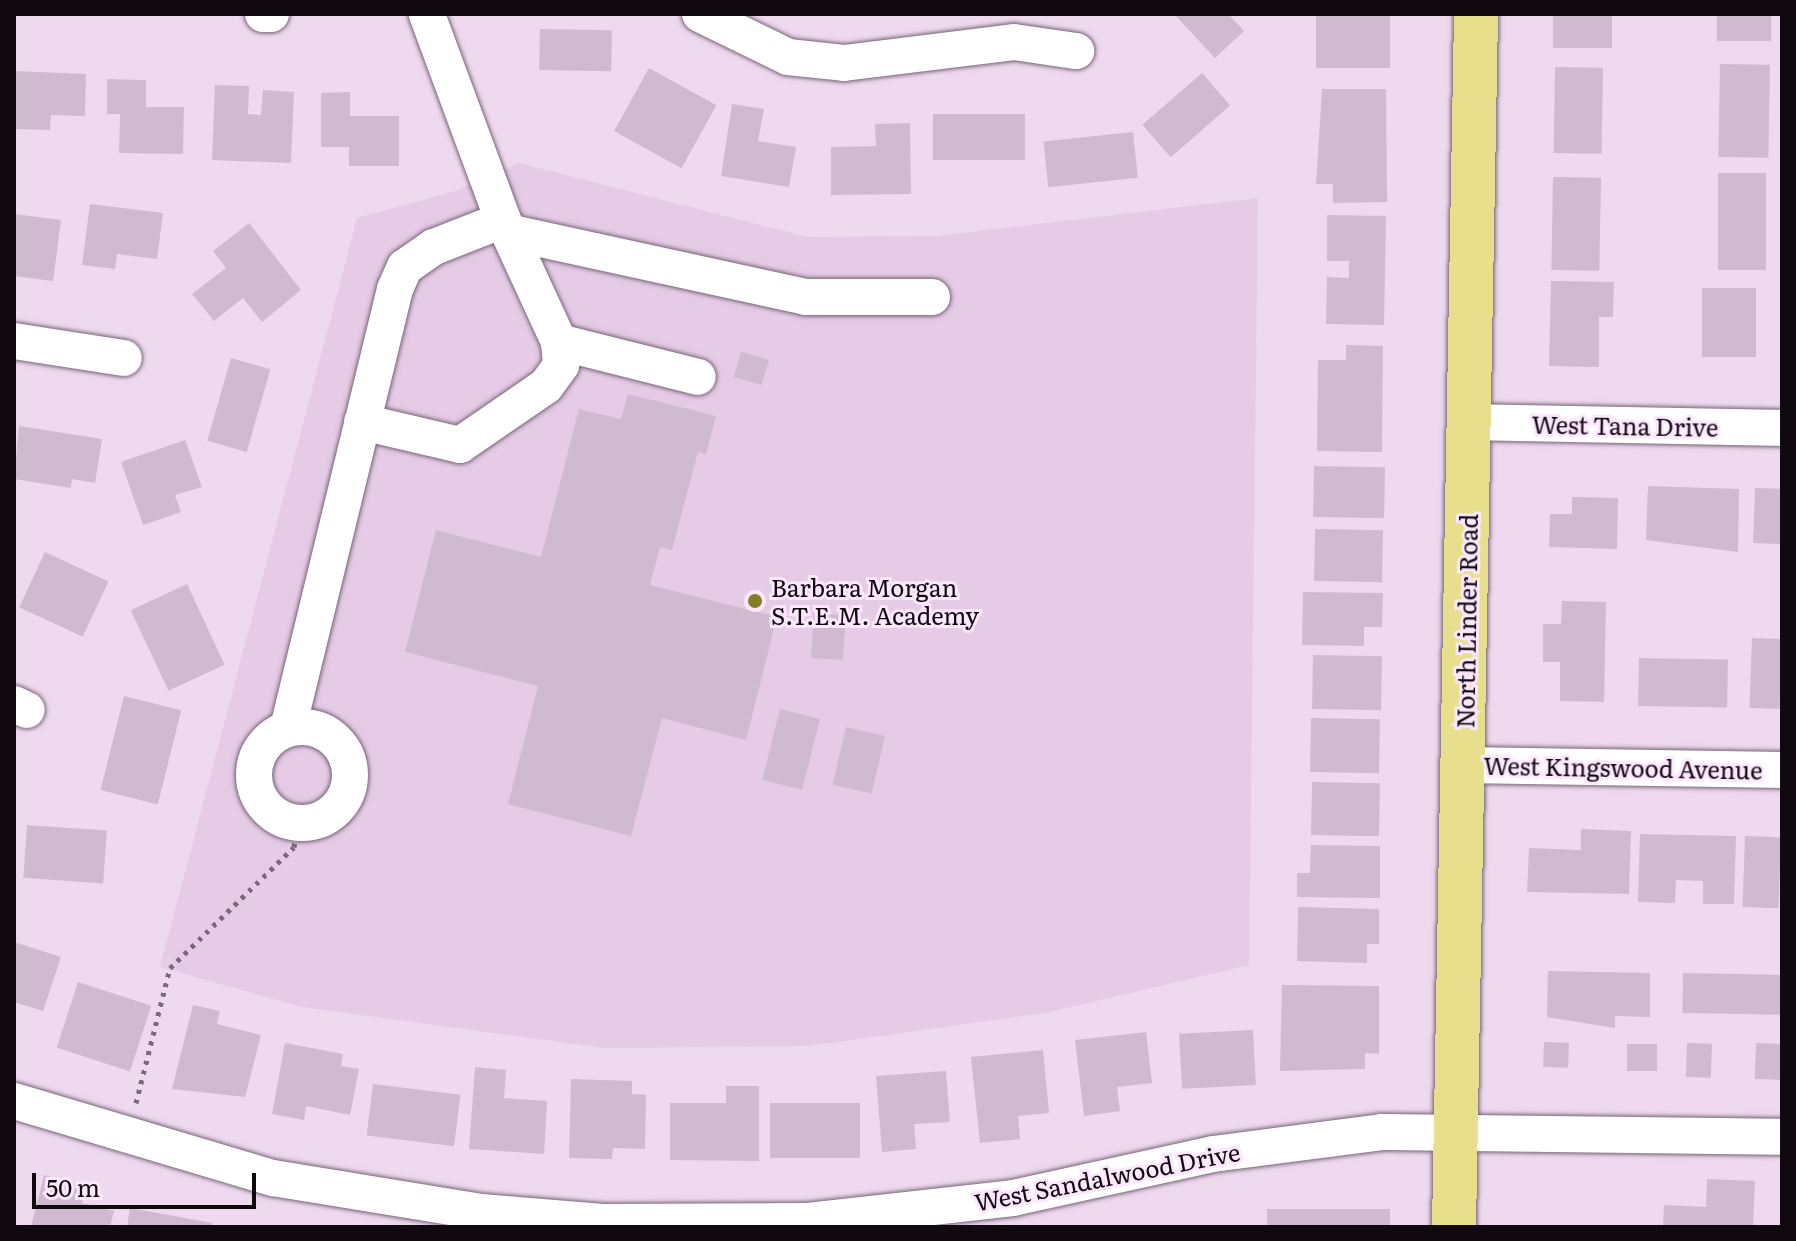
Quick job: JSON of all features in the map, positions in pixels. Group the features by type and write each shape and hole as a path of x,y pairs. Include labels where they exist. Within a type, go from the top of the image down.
{"main road":[{"name":"North Linder Road","path":"1454,1227 1476,14"}],"street":[{"path":"263,14 271,14"},
{"path":"362,422 460,445 546,386 561,365 559,342 505,226 427,14"},
{"path":"700,14 788,57 844,63 1014,42 1076,51"},
{"path":"288,728 332,736 351,776 329,815 298,823 268,809 254,780 262,748 288,728 362,422 405,267 505,226 806,297 932,297"},
{"path":"14,341 124,358"},
{"path":"559,342 698,377"},
{"name":"West Tana Drive","path":"1469,422 1782,428"},
{"name":"West Kingswood Avenue","path":"1464,765 1782,770"},
{"name":"West Sandalwood Drive","path":"14,1101 273,1178 480,1220 808,1221 1013,1198 1213,1154 1382,1132 1782,1137"}],"path":[{"path":"133,1116 170,968 294,847 298,823"}],"shaded area":[{"name":"Barbara Morgan S.T.E.M. Academy","path":"519,163 807,237 936,236 1258,198 1249,965 1045,1013 809,1046 604,1048 302,1007 160,967 357,218 456,191"}],"building":[{"path":"1174,14 1228,14 1244,31 1215,58"},
{"path":"1316,14 1390,14 1390,68 1316,68"},
{"path":"1553,14 1612,14 1612,48 1553,48"},
{"path":"1717,14 1771,14 1771,41 1717,41"},
{"path":"540,29 612,30 611,71 539,70"},
{"path":"1720,64 1770,65 1768,158 1718,157"},
{"path":"1555,67 1603,68 1601,154 1553,153"},
{"path":"649,68 716,105 681,168 614,131"},
{"path":"14,71 86,74 85,116 51,115 50,130 14,129"},
{"path":"1202,73 1230,105 1171,157 1142,125"},
{"path":"107,79 146,80 146,107 184,107 183,154 119,153 120,114 107,114"},
{"path":"215,85 249,86 248,114 261,115 263,90 294,92 291,163 212,160"},
{"path":"1322,89 1386,89 1387,202 1333,203 1333,184 1316,184"},
{"path":"350,92 350,116 399,116 399,166 349,166 349,147 321,147 321,93"},
{"path":"732,104 764,109 758,141 796,147 789,187 721,176"},
{"path":"933,114 1025,114 1025,160 933,160"},
{"path":"910,123 911,194 831,195 831,147 876,146 875,124"},
{"path":"1133,132 1138,178 1048,187 1043,141"},
{"path":"1718,173 1766,173 1766,270 1718,270"},
{"path":"1553,177 1601,178 1599,271 1551,270"},
{"path":"90,204 163,213 157,259 117,254 115,269 82,265"},
{"path":"14,214 61,220 53,281 14,276"},
{"path":"1327,215 1386,216 1384,325 1326,324 1327,277 1349,278 1349,261 1327,261"},
{"path":"249,223 301,290 262,322 243,298 214,321 192,294 226,268 213,251"},
{"path":"1551,281 1614,282 1613,317 1599,317 1599,367 1549,366"},
{"path":"1702,288 1756,288 1756,357 1702,357"},
{"path":"1346,345 1383,346 1382,452 1317,451 1318,360 1346,360"},
{"path":"741,352 769,360 762,385 734,377"},
{"path":"231,358 270,369 247,452 207,441"},
{"path":"628,394 716,416 706,454 698,452 672,550 660,547 650,585 777,617 746,740 662,718 631,836 508,804 538,686 405,652 436,530 541,557 579,409 621,419"},
{"path":"19,426 102,439 95,483 72,479 71,488 14,479"},
{"path":"185,440 202,487 175,495 181,512 143,525 121,462"},
{"path":"1314,466 1385,467 1384,518 1313,517"},
{"path":"1648,486 1739,489 1738,552 1646,540"},
{"path":"1755,488 1782,489 1780,544 1753,543"},
{"path":"1572,497 1618,498 1617,549 1549,547 1550,514 1572,514"},
{"path":"1315,529 1383,530 1382,582 1314,581"},
{"path":"45,552 108,582 83,637 19,607"},
{"path":"187,584 225,665 168,691 131,610"},
{"path":"1303,592 1383,593 1382,627 1364,627 1364,646 1302,645"},
{"path":"1562,601 1606,602 1604,702 1560,701 1560,662 1543,662 1543,624 1561,624"},
{"path":"814,613 846,615 843,660 811,658"},
{"path":"1752,638 1782,639 1780,709 1750,708"},
{"path":"1313,655 1382,656 1381,710 1312,709"},
{"path":"1639,658 1728,660 1727,708 1638,706"},
{"path":"124,696 181,710 158,804 101,790"},
{"path":"780,709 820,719 802,790 762,780"},
{"path":"1311,718 1380,719 1379,773 1310,772"},
{"path":"846,727 885,736 872,793 833,784"},
{"path":"1312,782 1380,783 1379,836 1311,835"},
{"path":"27,825 107,831 103,883 23,878"},
{"path":"1581,829 1631,831 1629,894 1527,892 1529,848 1581,850"},
{"path":"1640,834 1736,836 1734,904 1703,904 1703,881 1676,880 1675,903 1638,902"},
{"path":"1745,836 1781,837 1779,908 1743,907"},
{"path":"1311,845 1380,846 1380,898 1297,897 1297,873 1310,873"},
{"path":"1298,907 1379,909 1379,944 1367,944 1367,963 1297,961"},
{"path":"14,942 61,957 43,1011 14,1002"},
{"path":"1548,971 1650,973 1650,1017 1615,1016 1615,1028 1547,1017"},
{"path":"1683,973 1782,975 1781,1015 1682,1013"},
{"path":"78,982 151,1006 130,1071 57,1048"},
{"path":"1282,985 1379,986 1379,1054 1365,1053 1365,1069 1280,1071"},
{"path":"193,1005 220,1011 217,1024 261,1035 245,1097 172,1089"},
{"path":"1253,1030 1256,1085 1182,1089 1179,1034"},
{"path":"1146,1032 1152,1083 1117,1087 1120,1111 1084,1116 1075,1040"},
{"path":"1544,1042 1569,1043 1568,1068 1543,1067"},
{"path":"285,1043 343,1054 341,1066 359,1069 350,1115 306,1106 304,1120 272,1114"},
{"path":"1687,1043 1712,1044 1711,1078 1686,1077"},
{"path":"1756,1043 1782,1044 1781,1080 1755,1079"},
{"path":"1627,1044 1657,1044 1657,1071 1627,1071"},
{"path":"1043,1050 1049,1113 1018,1116 1020,1139 980,1143 971,1057"},
{"path":"475,1067 506,1070 504,1098 547,1101 544,1154 469,1149"},
{"path":"946,1071 950,1122 914,1124 916,1149 882,1152 876,1076"},
{"path":"571,1079 632,1081 632,1094 646,1095 645,1149 613,1148 612,1159 569,1158"},
{"path":"373,1084 460,1095 454,1146 367,1136"},
{"path":"726,1086 759,1086 759,1161 670,1160 670,1103 726,1103"},
{"path":"770,1103 860,1103 860,1158 770,1158"},
{"path":"44,1175 87,1186 82,1203 114,1211 110,1227 31,1227"},
{"path":"1707,1179 1755,1181 1753,1227 1663,1227 1664,1205 1706,1207"},
{"path":"130,1208 212,1223 211,1227 127,1227"},
{"path":"1267,1209 1390,1209 1390,1227 1267,1227"}],"place":[{"name":"Barbara Morgan S.T.E.M. Academy","path":"755,601"}]}
